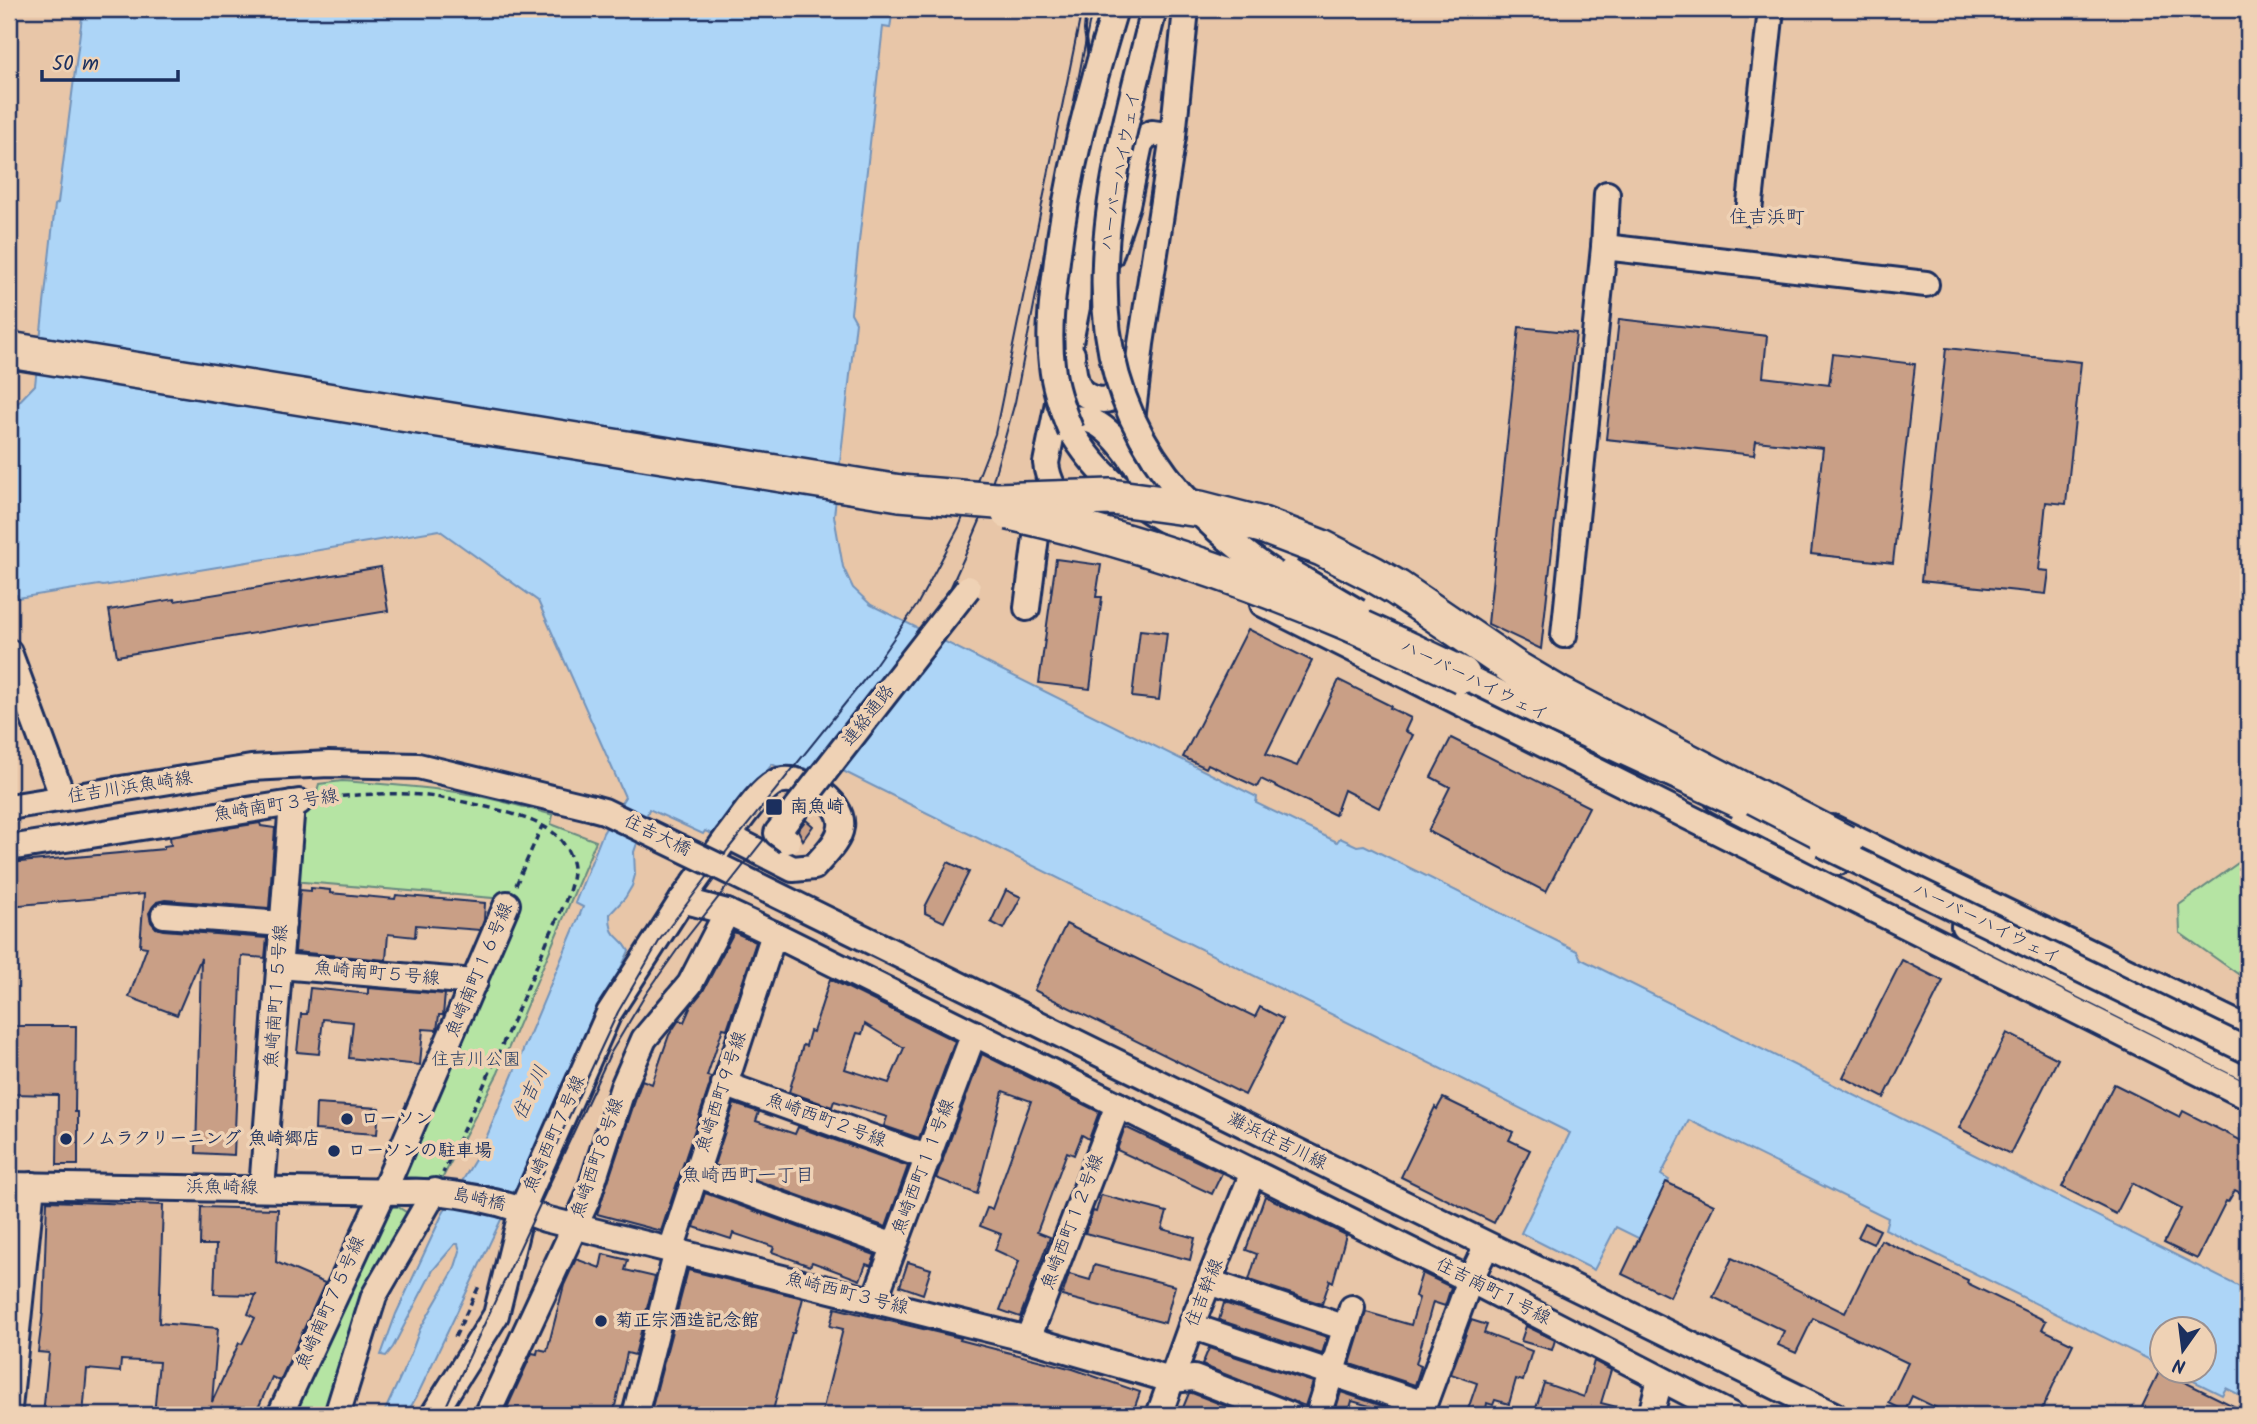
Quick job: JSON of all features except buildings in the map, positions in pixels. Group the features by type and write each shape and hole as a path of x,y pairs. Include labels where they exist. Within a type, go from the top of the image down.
{"highway":[{"path":"9,351 984,507 1053,521 1277,594 1346,621 1473,678"},
{"path":"9,351 900,493 996,501 1111,498 1168,503 1232,516 1282,531 1349,561 1397,588 1516,669 1558,694 1841,837"}],"street":[{"path":"1077,307 1079,253 1103,64 1098,30 1100,9"},
{"path":"1115,9 1073,158 1060,228 1050,345 1052,367 1063,412 1071,431 1083,451 1116,488 1140,507 1188,533 2248,1069"},
{"path":"1027,608 1051,434 1077,307 1091,254 1110,124 1135,9"},
{"name":"ハーバーハイウェイ","path":"1154,9 1111,203 1104,294 1112,352 1128,407 1140,435 1170,483 1212,527 1269,571 1326,606 1552,719 1836,851 2248,1051"},
{"name":"ハーバーハイウェイ","path":"1164,9 1122,205 1115,264 1115,295 1123,350 1139,404 1157,443 1179,477 1219,520 1293,574 1351,608 1556,711 1841,837 2248,1039"},
{"path":"1138,470 1131,429 1141,344 1173,136 1186,9"},
{"path":"1749,212 1771,9"},
{"path":"1077,307 1112,253 1143,140 1152,133 1173,136"},
{"path":"1564,635 1604,247 1607,194"},
{"path":"1604,247 1926,284"},
{"path":"1071,340 1074,376 1078,387 1086,396 1098,400 1109,400 1118,395 1127,384 1141,344"},
{"path":"1051,434 1071,419 1097,423 1118,439 1155,495 1184,516 1681,753 1841,837 2248,1029"},
{"path":"1046,463 1047,474 1056,492 1079,510 2248,1097"},
{"name":"連絡通路","path":"788,841 777,832 968,588"},
{"path":"9,652 63,799"},
{"path":"1473,678 1681,753"},
{"name":"住吉川浜魚崎線","path":"9,807 251,768 329,764 418,766 593,808"},
{"name":"魚崎南町３号線","path":"9,848 296,802"},
{"name":"魚崎南町１５号線","path":"262,1189 279,966 296,802"},
{"name":"住𠮷大橋","path":"593,808 720,867"},
{"name":"魚崎西町７号線","path":"433,1415 496,1315 522,1209 609,1013 682,900 728,836"},
{"path":"1841,837 1958,923"},
{"name":"灘浜住吉川線","path":"720,867 1834,1415"},
{"path":"1837,892 2102,997"},
{"name":"住吉南町１号線","path":"682,900 727,912 774,934 1470,1280 1731,1415"},
{"name":"魚崎南町１６号線","path":"384,1191 508,904"},
{"name":"魚崎西町８号線","path":"486,1415 587,1200 623,1087 644,1039 690,984 727,912"},
{"path":"164,915 283,924"},
{"name":"魚崎西町９号線","path":"635,1415 674,1251 696,1174 774,934"},
{"name":"魚崎南町５号線","path":"279,966 475,982"},
{"name":"魚崎西町１１号線","path":"874,1301 974,1033"},
{"name":"魚崎西町２号線","path":"724,1084 929,1158"},
{"name":"魚崎西町１２号線","path":"1028,1339 1118,1105"},
{"name":"住吉幹線","path":"1159,1415 1191,1326 1253,1172"},
{"path":"696,1174 894,1246"},
{"path":"9,1408 20,1185"},
{"name":"浜魚崎線","path":"20,1185 435,1191"},
{"name":"魚崎南町７５号線","path":"280,1415 384,1191"},
{"path":"337,1415 374,1296 435,1191"},
{"name":"島崎橋","path":"435,1191 522,1209"},
{"name":"魚崎西町３号線","path":"522,1209 545,1219 1028,1339 1171,1380 1194,1378 1290,1415"},
{"path":"1191,1326 1333,1372 1422,1410 1470,1280 1487,1245"},
{"path":"1209,1282 1349,1318 1318,1415"},
{"path":"1651,1415 1660,1379"}],"path":[{"name":"魚崎南町３号線","path":"296,802 347,795 410,794 511,813 542,826"},
{"name":"魚崎南町１６号線","path":"508,904 542,826"},
{"path":"435,1191 529,987 574,870 567,850 556,835 542,826"},
{"path":"453,1340 481,1282"}],"green space":[{"name":"住吉川公園","path":"342,781 432,789 497,800 553,815 551,824 596,841 498,1073 442,1179 405,1177 401,1168 516,900 292,881 299,793 317,791 319,784"},
{"path":"2248,856 2248,981 2180,933 2179,905"},
{"path":"379,1207 398,1207 409,1214 331,1415 286,1415"}],"water":[{"name":"住吉川","path":"83,9 893,9 890,28 883,27 851,313 856,322 834,516 843,567 853,588 871,605 1257,797 1256,803 1337,842 1340,838 1357,846 1364,845 1577,951 1581,959 2248,1291 2248,1399 2226,1388 2222,1395 2204,1386 2218,1386 2218,1316 2148,1316 2148,1359 1885,1229 1888,1218 1689,1120 1661,1175 1669,1180 1640,1239 1616,1227 1594,1270 1521,1233 1570,1133 839,769 823,789 772,764 721,838 705,831 703,834 649,809 634,852 635,875 632,886 610,914 613,933 629,951 417,1396 406,1415 383,1415 420,1329 454,1270 460,1251 458,1244 455,1244 433,1270 393,1347 386,1356 381,1355 396,1314 442,1215 482,1148 583,907 575,903 603,833 625,797 538,601 439,530 103,586 18,598 17,595 9,596 9,412 35,385 55,205 58,203"}],"tram line":[{"path":"541,1177 618,1012 661,938 729,848 868,675 917,605 959,527 995,434 1082,9"},
{"path":"442,1415 610,1054 646,994 677,950 912,651 949,591 985,509 1015,402 1092,9"}],"place":[{"name":"南魚崎","path":"774,807"},
{"name":"ローソン","path":"347,1119"},
{"name":"ノムラクリーニング 魚崎郷店","path":"66,1139"},
{"name":"ローソンの駐車場","path":"334,1151"},
{"name":"菊正宗酒造記念館","path":"601,1321"}],"district":[{"name":"住吉浜町","path":"1767,218"},
{"name":"魚崎西町一丁目","path":"748,1176"}]}
